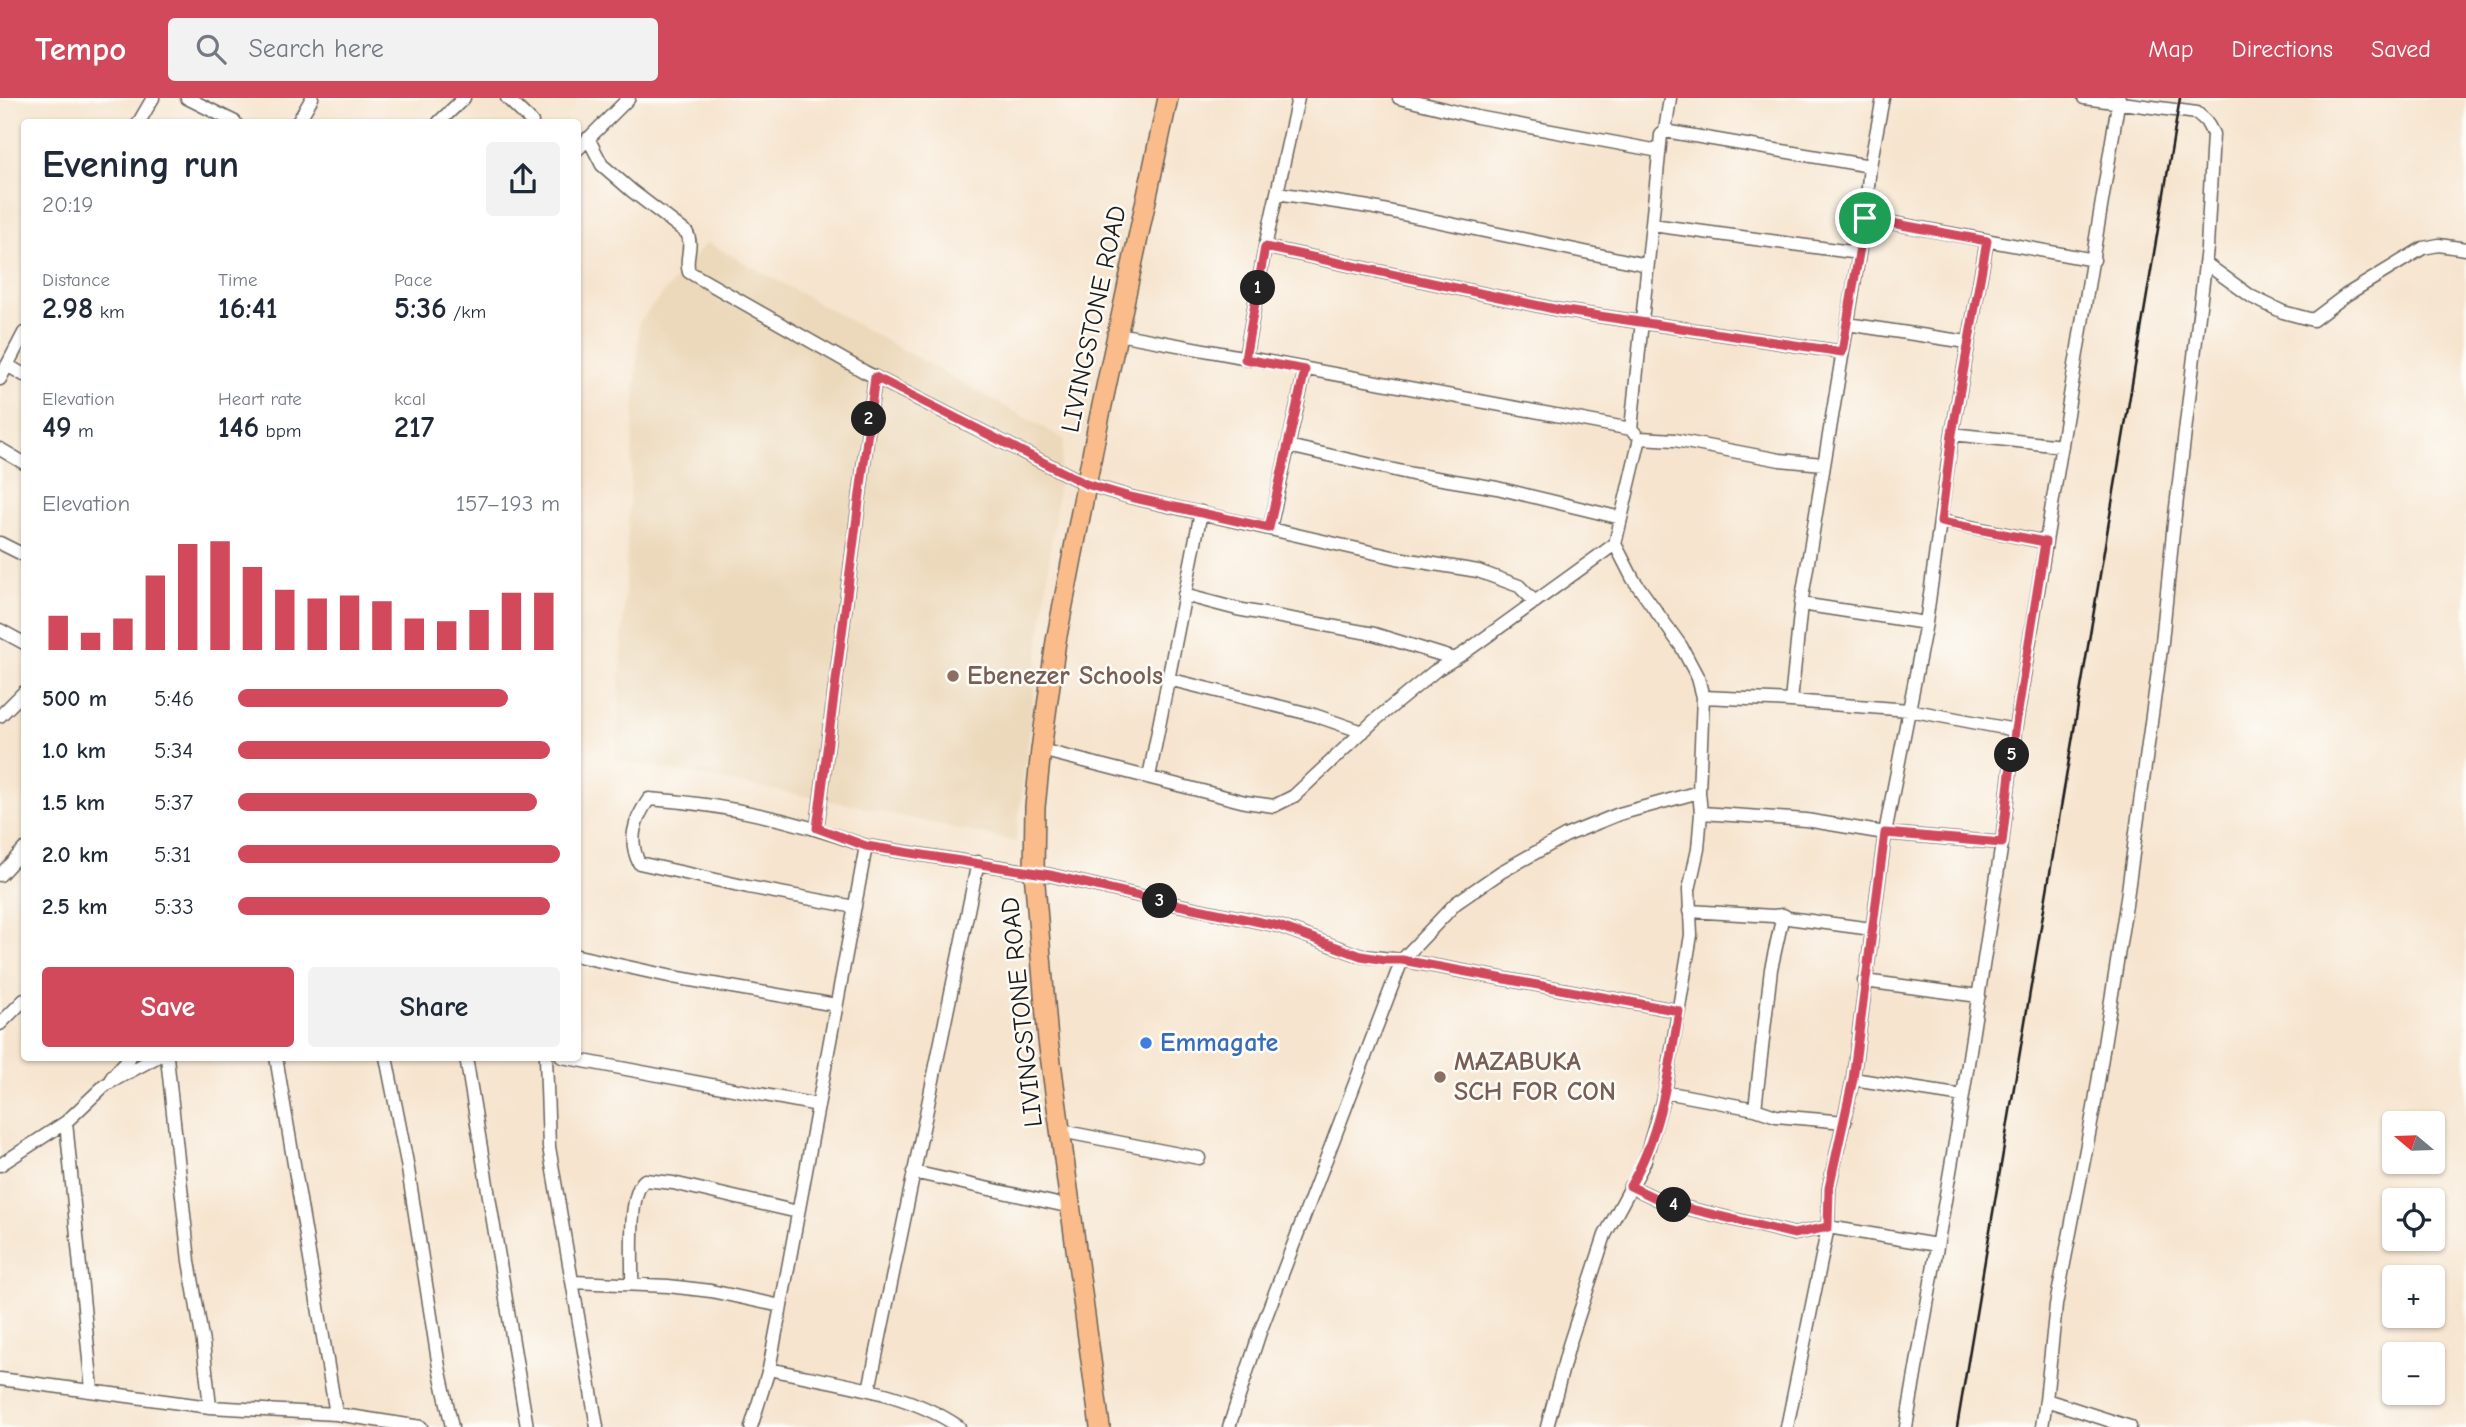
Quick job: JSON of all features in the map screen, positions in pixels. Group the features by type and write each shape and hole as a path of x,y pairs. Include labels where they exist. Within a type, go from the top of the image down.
{"highway":[{"name":"LIVINGSTONE ROAD","path":"1100,1427 1048,1040 1034,872 1035,807 1056,641 1086,484 1168,98"}],"street":[{"path":"141,119 153,98"},
{"path":"187,98 229,119"},
{"path":"300,119 312,98"},
{"path":"507,98 529,119"},
{"path":"581,146 629,98"},
{"path":"1245,359 1265,247 1298,98"},
{"path":"1399,98 1476,117 1659,151"},
{"path":"1547,1427 1569,1345 1605,1235 1644,1163 1665,1092 1691,935 1689,890 1698,849 1703,697 1698,678 1681,646 1633,579 1615,544 1635,434 1640,323 1661,135 1665,131 1670,98"},
{"path":"1791,701 1801,604 1883,98"},
{"path":"2042,1427 2056,1305 2094,1108 2126,905 2162,642 2205,263 2213,134 2210,126 2197,113 2084,98"},
{"path":"441,119 455,100"},
{"path":"1906,1427 1964,1096 2002,843 2015,730 2118,101"},
{"path":"1665,131 1870,166"},
{"path":"588,138 602,165 687,233 691,240 686,264 689,272 875,377 1086,484 1130,497 1397,558 1478,571 1519,586 1535,602"},
{"path":"1277,193 1369,207 1647,265"},
{"path":"1865,218 2094,260"},
{"path":"1652,225 1859,253"},
{"path":"1787,1427 1828,1227 1829,1188 1853,1079 1885,833 1926,623 1952,434 1987,241"},
{"path":"1265,247 1515,301 1640,323 1842,352"},
{"path":"2205,263 2252,297 2283,312 2313,320 2346,295 2423,248 2466,248"},
{"path":"1847,324 1967,342"},
{"path":"1118,334 1635,434 1780,460 1823,464"},
{"path":"0,379 21,339"},
{"path":"7,365 21,373"},
{"path":"1269,528 1305,370"},
{"path":"817,828 875,377"},
{"path":"1952,434 2062,446"},
{"path":"1288,446 1412,474 1497,488 1621,518"},
{"path":"0,449 21,461"},
{"path":"1149,777 1201,512"},
{"path":"1941,522 2045,542"},
{"path":"0,543 21,554"},
{"path":"1041,750 1245,802 1274,806 1294,796 1363,732 1435,671 1615,544"},
{"path":"1184,595 1237,609 1374,634 1455,659"},
{"path":"1801,604 1926,623"},
{"path":"0,630 21,636"},
{"path":"1168,679 1314,715 1363,732"},
{"path":"0,716 21,695"},
{"path":"1703,697 1909,710 2015,730"},
{"path":"1229,1427 1260,1332 1402,960 1456,903 1501,872 1565,836 1619,814 1699,792"},
{"path":"855,907 639,863 632,849 632,836 640,811 649,799 713,805 817,828 866,846 1034,872 1279,926 1361,956 1402,960 1679,1011"},
{"path":"1700,813 1806,820 1885,833 2002,843"},
{"path":"751,1427 769,1369 866,846"},
{"path":"0,875 21,852"},
{"path":"869,1390 978,862"},
{"path":"1689,911 1783,915 1788,918 1872,929"},
{"path":"1755,1109 1771,969 1783,915"},
{"path":"581,957 673,977 836,1005"},
{"path":"1864,981 1979,996"},
{"path":"0,1024 21,1003"},
{"path":"0,1165 66,1122 126,1061"},
{"path":"105,1084 148,1061"},
{"path":"167,1061 189,1261 203,1343 210,1407"},
{"path":"277,1061 336,1414"},
{"path":"388,1061 407,1163 439,1367 452,1427"},
{"path":"467,1061 527,1427"},
{"path":"546,1061 550,1147 597,1427"},
{"path":"581,1061 818,1105"},
{"path":"1853,1079 1964,1096"},
{"path":"1665,1092 1755,1109 1776,1116 1845,1122"},
{"path":"66,1122 92,1390"},
{"path":"1061,1131 1199,1158"},
{"path":"913,1172 1071,1207"},
{"path":"632,1284 633,1206 636,1192 645,1180 673,1183 798,1212"},
{"path":"1630,1186 1666,1203 1794,1234 1828,1227 1937,1245"},
{"path":"573,1282 668,1286 711,1291 781,1306"},
{"path":"769,1369 869,1390 927,1409 960,1427"},
{"path":"0,1380 210,1407 336,1414 421,1427"},
{"path":"2046,1400 2130,1427"}],"shaded area":[{"path":"707,242 1064,439 1016,842 852,805 616,760 639,322"}],"railway":[{"path":"1957,1427 2180,98"}],"place":[{"name":"Ebenezer Schools","path":"953,676"},
{"name":"Emmagate","path":"1146,1043"},
{"name":"MAZABUKA SCH FOR CON","path":"1440,1077"}],"route":[{"path":"1865,218 1987,241 1967,342 1941,522 2045,542 2015,730 2002,843 1885,833 1853,1079 1829,1188 1828,1227 1794,1234 1666,1203 1630,1186 1644,1163 1665,1092 1679,1011 1402,960 1361,956 1279,926 1050,875 866,846 817,828 875,377 1086,484 1130,497 1269,528 1305,370 1245,359 1265,247 1559,310 1842,352 1865,218"}]}
